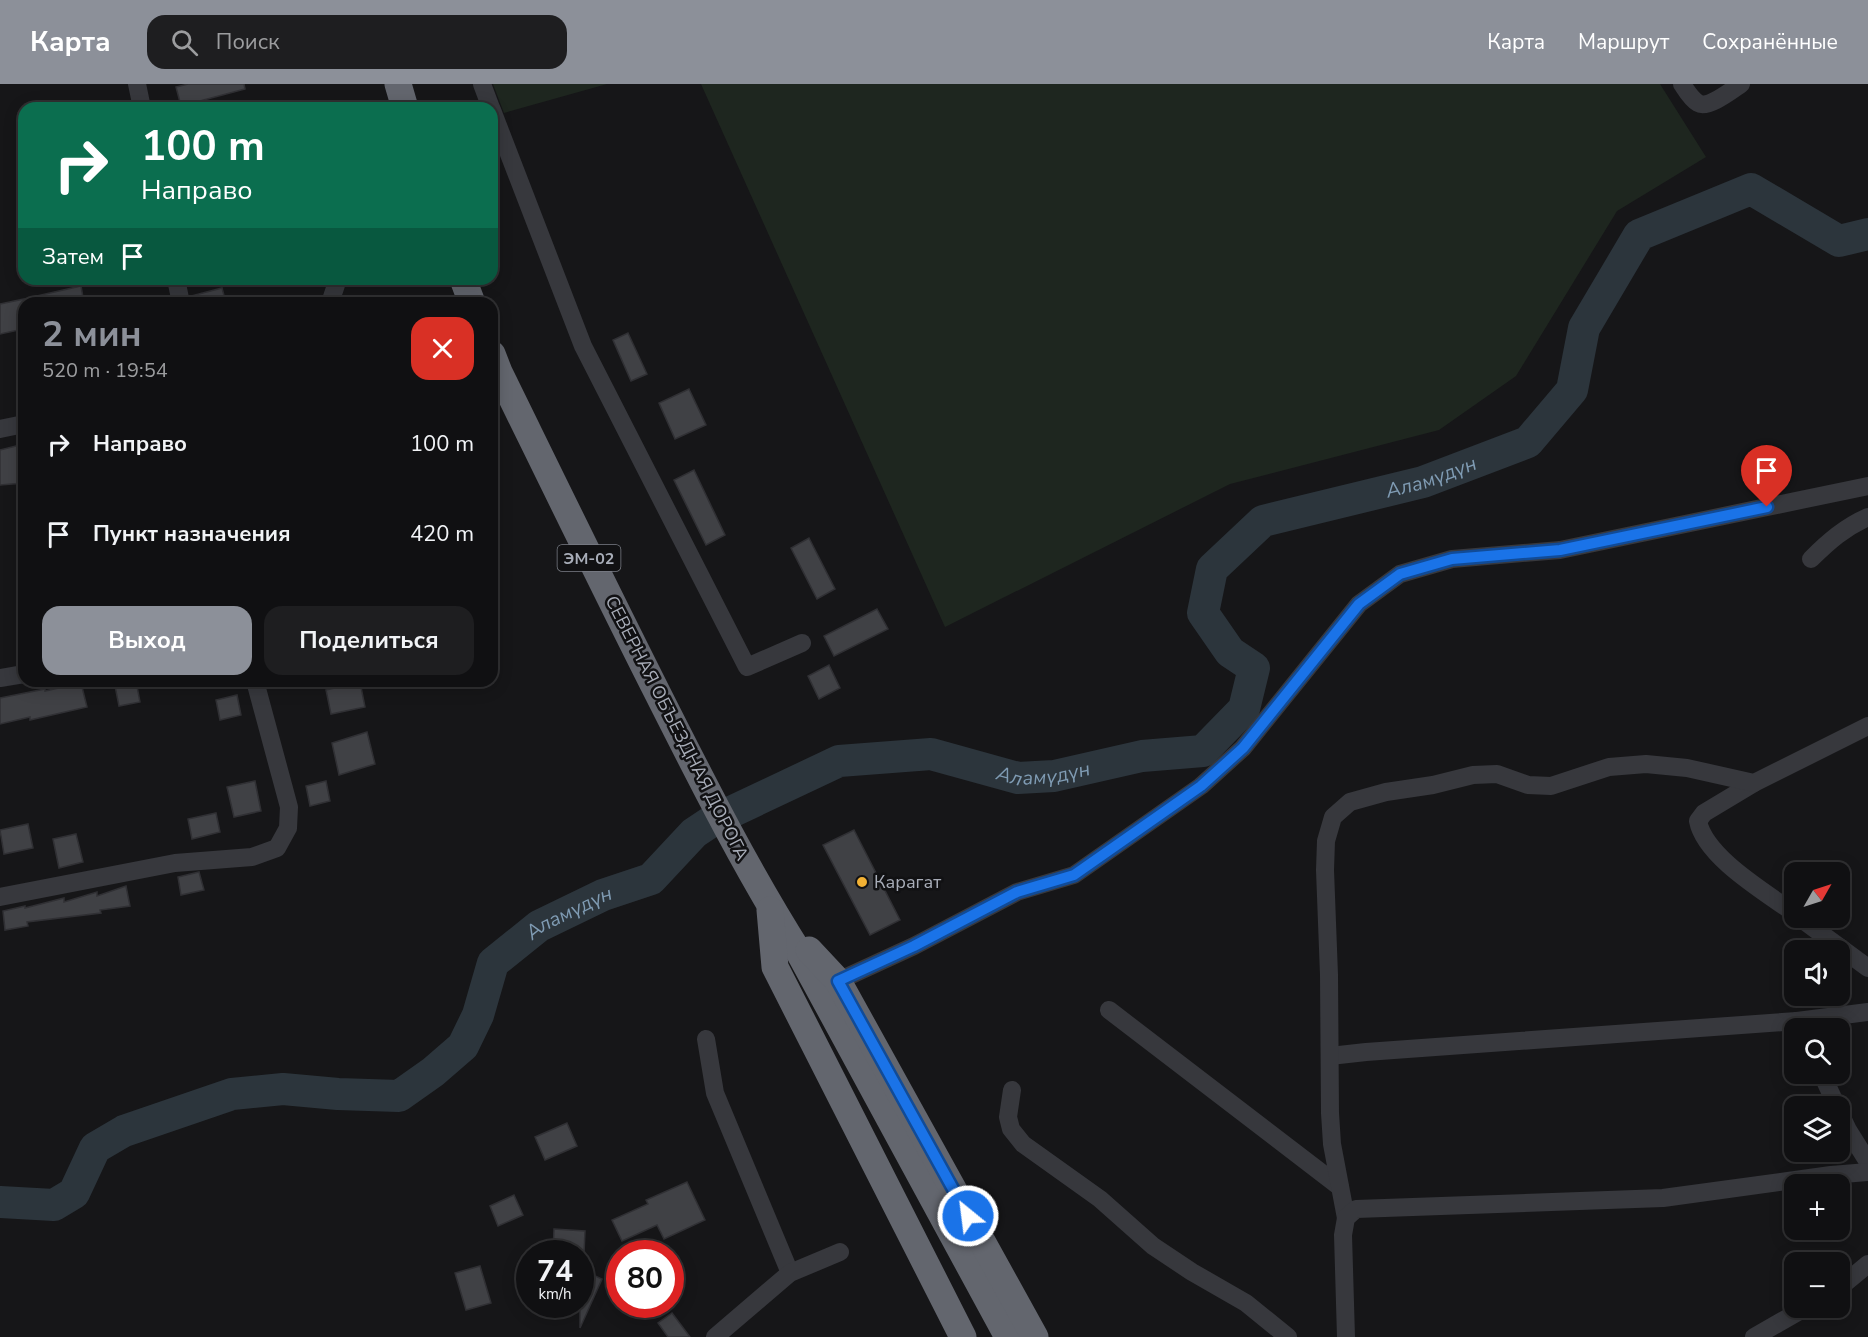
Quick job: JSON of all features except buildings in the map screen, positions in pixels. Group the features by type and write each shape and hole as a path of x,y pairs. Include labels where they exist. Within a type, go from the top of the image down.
{"highway":[{"name":"СЕВЕРНАЯ ОБЪЕЗДНАЯ ДОРОГА","path":"498,369 570,519 691,759 765,897 800,954 1008,1337"},
{"name":"СЕВЕРНАЯ ОБЪЕЗДНАЯ ДОРОГА","path":"765,897 786,960 987,1337"},
{"path":"765,897 838,981 1035,1337"},
{"path":"765,897 775,967 963,1337"}],"street":[{"path":"137,84 141,102"},
{"path":"482,84 489,102"},
{"path":"1682,84 1695,102 1702,105 1709,104 1741,84"},
{"path":"498,124 584,346 747,668 802,643"},
{"path":"0,429 18,425"},
{"path":"838,981 914,946 1017,892 1074,875 1201,786 1243,748 1359,604 1400,574 1452,559 1560,550 1868,486"},
{"path":"1811,559 1827,542 1868,517"},
{"path":"0,678 18,675"},
{"path":"0,897 175,863 252,857 277,848 288,828 289,807 257,687"},
{"path":"1784,906 1721,859 1700,831 1698,821 1704,813 1754,783 1868,726"},
{"path":"1346,1337 1343,1236 1346,1218 1332,1144 1325,870 1326,841 1333,817 1350,802 1386,792 1433,785 1473,775 1497,774 1528,785 1551,786 1609,766 1646,764 1687,768 1754,783"},
{"path":"1814,928 1868,968"},
{"path":"1109,1010 1340,1187"},
{"path":"1836,1018 1868,1012"},
{"path":"1330,1056 1378,1051 1784,1026"},
{"path":"706,1039 715,1094 790,1273"},
{"path":"1012,1090 1008,1117 1011,1129 1023,1144 1100,1199 1153,1246 1246,1303 1288,1337"},
{"path":"1850,1133 1868,1162"},
{"path":"1346,1218 1356,1209 1663,1198 1868,1172"},
{"path":"715,1337 790,1273 840,1252"},
{"path":"1850,1279 1868,1264"},
{"path":"1754,1337 1787,1318"}],"shaded area":[{"path":"493,84 607,84 504,113"},
{"path":"701,84 1660,84 1706,157 1617,211 1516,376 1439,430 1230,484 945,627"}],"waterway":[{"name":"Аламүдүн","path":"0,1202 54,1205 74,1193 95,1148 124,1131 232,1094 283,1089 399,1096 433,1072 463,1046 478,1015 493,963 539,926 603,895 651,879 694,833 712,821 839,761 931,754 1018,778 1054,776 1142,756 1203,751 1244,709 1254,668 1230,652 1203,613 1212,569 1263,521 1423,482 1528,442 1572,390 1584,328 1639,235 1751,189 1839,241 1868,234"}],"place":[{"name":"Карагат","path":"862,882"}],"route":[{"path":"968,1216 838,981 914,946 1017,892 1074,875 1201,786 1243,748 1359,604 1400,574 1452,559 1560,550 1767,507"}]}
